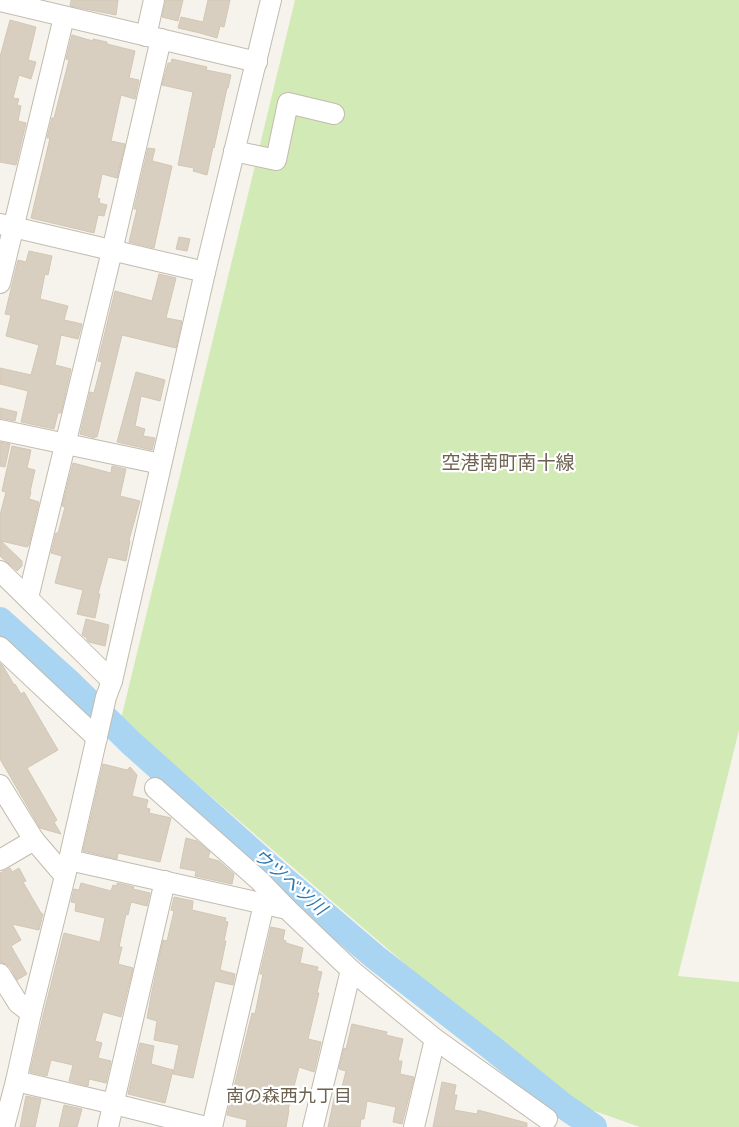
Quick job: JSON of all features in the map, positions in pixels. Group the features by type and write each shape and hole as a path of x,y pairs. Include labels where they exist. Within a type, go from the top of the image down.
{"street":[{"path":"28,598 112,251 154,38 154,0"},
{"path":"4,1127 109,689 205,272 271,0"},
{"path":"0,2 257,62"},
{"path":"0,283 6,225 64,17"},
{"path":"234,151 276,160 288,104 334,114"},
{"path":"6,225 205,272"},
{"path":"0,430 161,464"},
{"path":"0,571 28,598 109,689"},
{"path":"0,647 98,734"},
{"path":"0,785 34,840 66,867 165,881 287,910"},
{"path":"155,788 260,881 287,910 351,970 435,1039 547,1118"},
{"path":"0,860 34,840"},
{"path":"108,1127 165,881"},
{"path":"212,1127 264,904"},
{"path":"313,1127 351,970"},
{"path":"0,974 18,1003 31,1013"},
{"path":"414,1127 435,1039"},
{"path":"16,1081 206,1127"}],"green space":[{"path":"295,0 739,0 739,730 678,976 739,982 739,1127 640,1127 563,1100 121,719"}],"building":[{"path":"71,0 118,0 116,15 70,6"},
{"path":"166,0 183,0 178,21 162,17"},
{"path":"208,0 230,0 224,27 220,26 217,38 178,28 181,17 203,22"},
{"path":"10,20 36,27 28,60 36,62 31,79 19,75 13,98 19,99 17,105 21,106 18,121 26,123 16,165 0,162 0,57"},
{"path":"72,35 93,41 93,39 107,42 107,44 135,51 129,78 139,80 135,99 121,95 111,141 125,144 117,178 102,174 97,198 100,199 99,203 107,205 104,216 98,215 94,233 31,218 50,138 47,138 69,60 66,59"},
{"path":"172,59 207,67 206,70 231,75 207,175 193,171 194,168 178,165 193,92 162,85 168,63 171,63"},
{"path":"148,148 155,149 152,161 172,166 154,248 129,242 137,209 134,209"},
{"path":"179,237 190,239 187,251 176,249"},
{"path":"29,251 52,256 48,275 45,274 40,299 68,306 64,320 82,324 78,339 61,335 55,365 71,369 61,413 58,413 54,429 21,422 28,391 0,384 0,368 31,375 39,345 6,336 11,315 5,314 18,260 26,262"},
{"path":"159,274 176,278 166,318 182,321 176,348 122,335 97,437 80,434 90,392 94,393 102,362 98,361 115,291 152,301"},
{"path":"136,372 165,380 160,401 141,396 135,426 145,429 143,436 155,438 152,450 117,442"},
{"path":"0,408 17,412 15,421 0,418"},
{"path":"0,442 10,444 5,467 0,466"},
{"path":"12,446 31,450 27,468 35,470 29,499 39,502 29,545 27,547 1,541 22,561 22,566 17,571 0,556 0,515 6,492 2,491"},
{"path":"73,463 111,473 112,466 126,469 120,496 140,501 129,540 126,561 108,557 98,594 100,594 95,618 77,614 83,590 55,583 62,556 51,553 65,507 62,506"},
{"path":"86,619 109,625 105,646 89,642 82,635"},
{"path":"0,663 21,694 24,692 58,750 27,768 57,820 54,822 61,834 40,828 0,759"},
{"path":"103,764 127,770 130,767 137,775 132,796 148,800 146,808 150,809 149,813 171,818 160,862 118,853 117,859 83,851"},
{"path":"186,838 197,841 210,852 208,858 219,861 234,874 232,884 195,876 196,871 180,868"},
{"path":"10,868 12,872 19,868 26,881 23,882 43,914 39,930 12,924 21,940 11,946 27,974 17,980 10,967 0,962 0,873"},
{"path":"81,883 111,891 113,885 117,886 117,883 150,893 147,906 131,902 128,915 126,914 119,947 122,947 118,964 133,968 121,1017 103,1012 95,1041 102,1043 98,1058 111,1061 106,1083 89,1079 88,1086 69,1081 73,1065 51,1060 47,1076 30,1072 64,933 100,942 105,918 75,911 76,903 71,902 74,889 79,890"},
{"path":"174,897 193,901 192,910 226,918 225,921 228,922 224,941 226,941 220,970 235,974 233,985 215,981 193,1078 173,1074 179,1045 154,1040 157,1021 147,1018 163,940 167,941 174,911 171,910"},
{"path":"271,927 285,930 283,940 286,943 303,948 300,963 318,967 317,971 322,972 308,1039 321,1042 314,1072 299,1067 288,1110 286,1127 246,1127 247,1120 227,1115 252,1013 255,1014 263,974 260,974"},
{"path":"352,1024 387,1032 386,1035 403,1039 398,1061 402,1061 400,1074 414,1077 402,1124 393,1122 396,1107 367,1101 364,1119 361,1119 360,1127 328,1127 335,1094 340,1095 346,1071 339,1069"},
{"path":"140,1043 154,1046 151,1064 173,1070 165,1103 128,1094"},
{"path":"442,1082 456,1085 454,1095 457,1095 454,1110 477,1114 478,1110 527,1123 527,1127 433,1127"},
{"path":"26,1096 41,1099 35,1127 20,1127"},
{"path":"64,1105 82,1109 77,1127 59,1127"}],"waterway":[{"name":"ウツベツ川","path":"0,620 70,683 131,743 281,877 375,957 565,1107 594,1127"}],"district":[{"name":"空港南町南十線","path":"508,462"},
{"name":"南の森西九丁目","path":"289,1096"}]}
